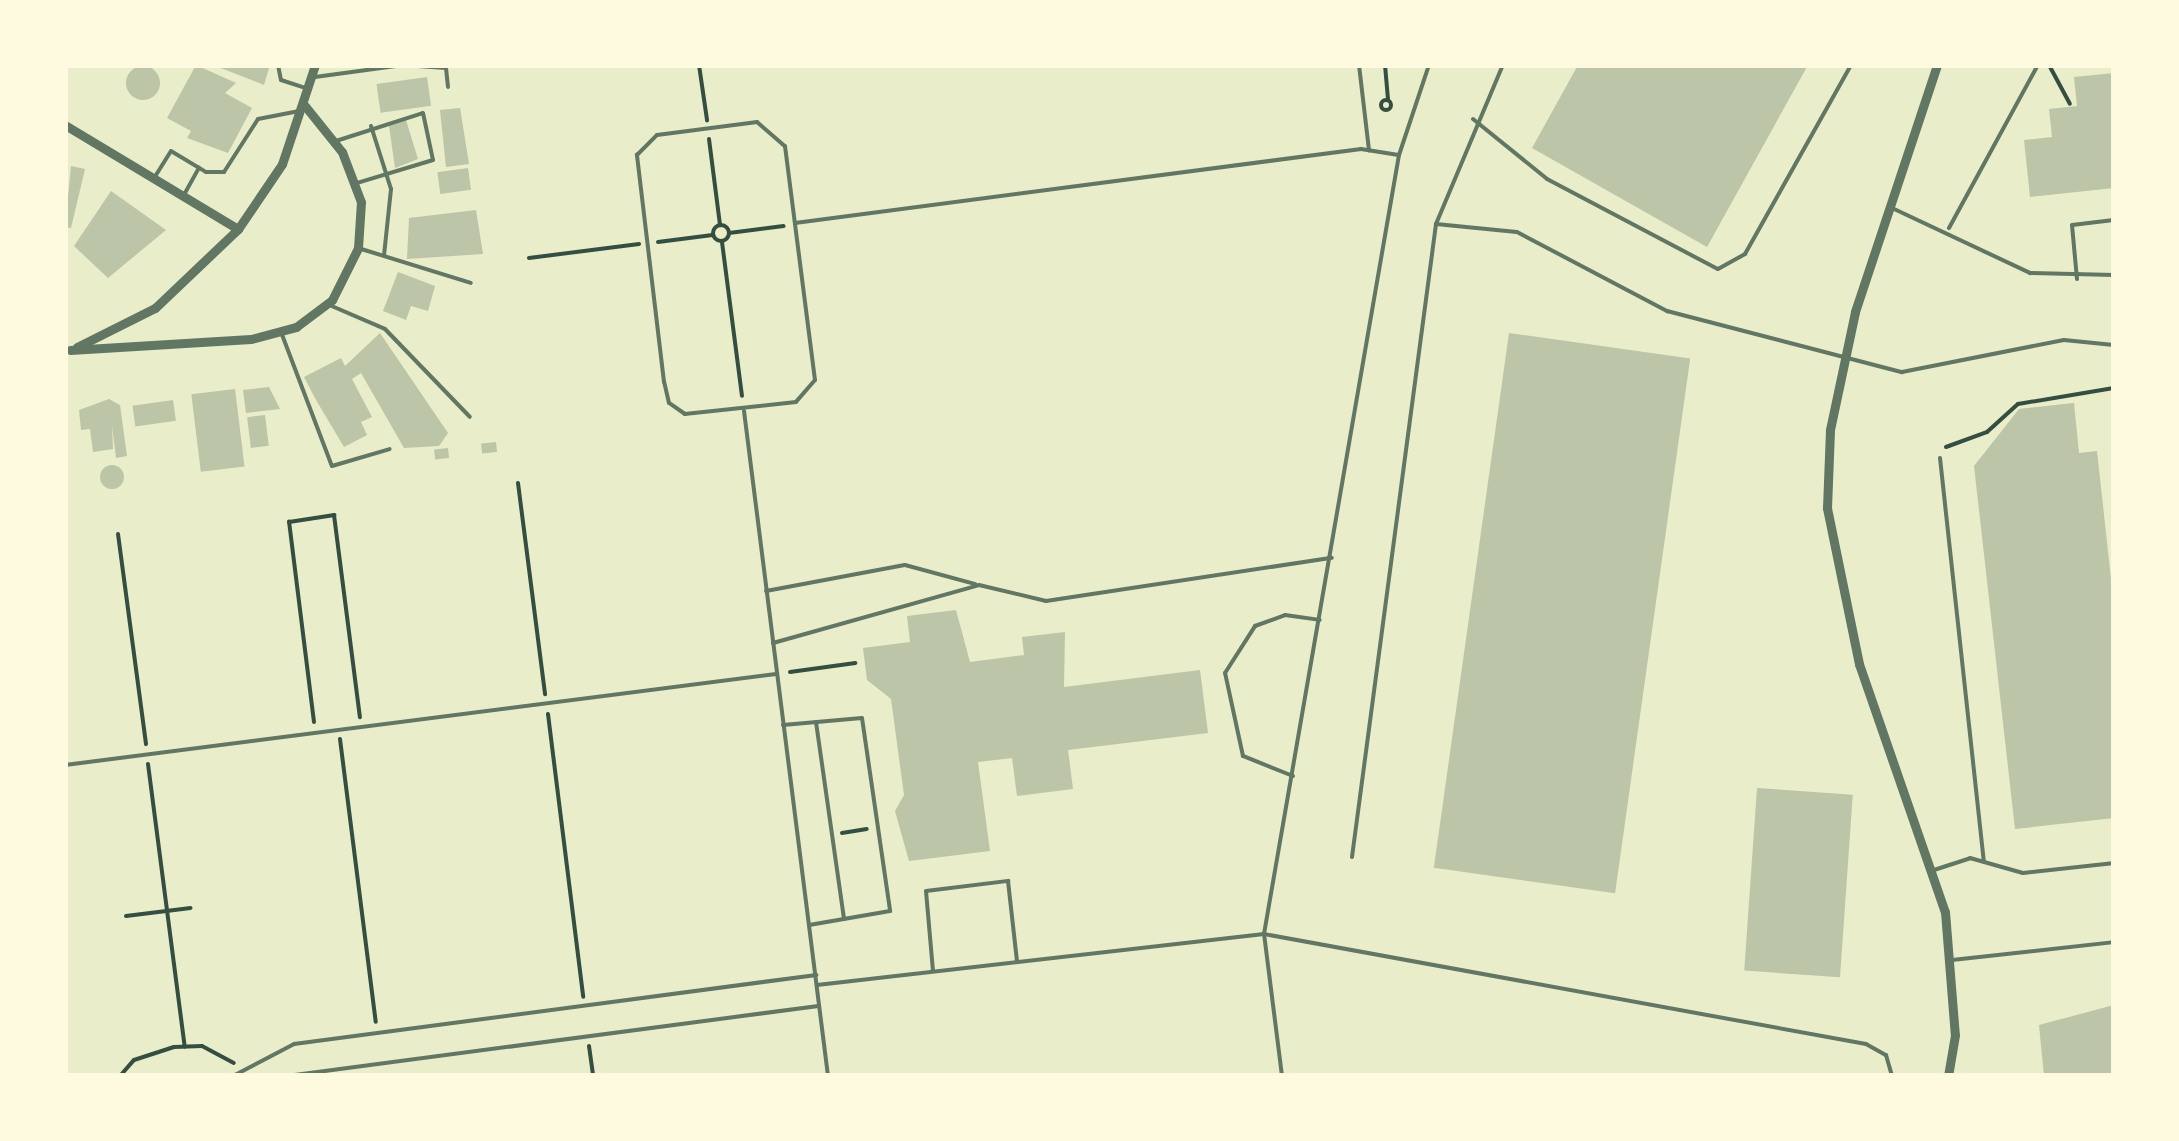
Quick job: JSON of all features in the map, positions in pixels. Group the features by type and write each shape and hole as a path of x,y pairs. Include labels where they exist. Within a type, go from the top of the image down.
{"street":[{"path":"68,350 156,308 238,229 282,164 304,109 315,65"},
{"path":"1938,65 1888,206 1844,356 1826,470 1832,556 1859,664 1934,870 1952,960 1948,1076"},
{"path":"68,350 281,332 327,304 358,248 356,182 336,142 304,109"},
{"path":"65,125 156,175 238,229"}],"lane":[{"path":"278,65 281,80 311,83 403,65 446,68 448,87"},
{"path":"1358,65 1369,150"},
{"path":"1282,1076 1264,934 1332,558 1398,155 1429,65"},
{"path":"1352,856 1436,224 1473,119 1503,65"},
{"path":"1473,119 1547,180 1718,268 1745,254 1852,65"},
{"path":"1948,229 2038,65"},
{"path":"156,175 171,151 200,168 229,169 264,115 304,109"},
{"path":"336,142 371,126 422,113 433,160 356,182"},
{"path":"757,122 780,133 815,380 796,402 692,415 669,403 645,243 638,151 656,134 708,128 757,122"},
{"path":"371,126 388,173 384,256"},
{"path":"795,224 1369,150 1398,155"},
{"path":"184,193 200,168"},
{"path":"1888,206 1948,229 2030,274 2077,278 2114,275"},
{"path":"2077,278 2072,226 2114,220"},
{"path":"1436,224 1516,232 1667,311 1919,372 2048,342 2114,345"},
{"path":"358,248 471,283"},
{"path":"327,304 385,329 470,416"},
{"path":"281,332 332,466 390,450"},
{"path":"744,411 828,1076"},
{"path":"1940,458 1984,862"},
{"path":"766,591 905,565 1046,601 1332,558"},
{"path":"772,643 979,585"},
{"path":"1293,776 1243,756 1226,673 1255,626 1285,616 1321,620"},
{"path":"65,765 776,674"},
{"path":"783,725 862,718 890,911 809,925"},
{"path":"816,722 844,919"},
{"path":"1934,870 1984,862 2023,873 2114,863"},
{"path":"933,971 926,890 1008,881 1017,961"},
{"path":"817,986 1264,934 1866,1044 1886,1055 1892,1076"},
{"path":"1952,960 2114,942"},
{"path":"233,1076 243,1066 294,1044 816,975"},
{"path":"287,1076 819,1006"}],"path":[{"path":"700,65 720,225 729,233"},
{"path":"1385,65 1388,100"},
{"path":"2049,65 2070,104"},
{"path":"722,242 729,233 795,224"},
{"path":"713,235 720,225"},
{"path":"529,258 713,235 722,242 744,411"},
{"path":"1940,458 1949,443 1987,432 2018,404 2114,388"},
{"path":"518,482 584,1005"},
{"path":"315,732 289,522 334,515 362,726"},
{"path":"118,534 185,1046"},
{"path":"776,674 854,663"},
{"path":"339,730 376,1032"},
{"path":"832,834 878,828"},
{"path":"126,916 191,908"},
{"path":"587,1034 593,1076"},
{"path":"120,1076 145,1054 185,1046 243,1066"}],"building":[{"path":"196,65 236,83 225,93 252,108 228,153 187,138 191,131 167,118"},
{"path":"213,65 265,65 269,68 264,85"},
{"path":"1578,65 1808,65 1707,247 1532,148"},
{"path":"143,66 155,71 160,83 155,95 143,100 131,95 126,83 131,71"},
{"path":"2114,73 2114,188 2030,197 2024,140 2052,137 2049,109 2077,106 2074,77"},
{"path":"427,77 431,106 381,113 376,84"},
{"path":"460,108 469,164 446,167 440,110"},
{"path":"406,120 418,159 395,168 389,126"},
{"path":"71,166 85,169 71,228 65,227"},
{"path":"468,168 471,190 440,194 437,172"},
{"path":"111,191 166,230 108,278 74,246"},
{"path":"476,210 483,254 407,259 409,218"},
{"path":"398,272 435,286 428,311 411,306 406,320 383,311"},
{"path":"380,333 448,433 439,446 404,448 361,373 352,379 372,417 361,422 367,435 344,447 316,400 304,377 341,358 345,366"},
{"path":"1509,333 1690,358 1615,893 1434,868"},
{"path":"269,387 280,409 246,413 243,390"},
{"path":"235,389 245,466 201,472 191,394"},
{"path":"109,399 120,405 127,456 116,458 112,426 113,449 93,452 90,429 81,430 79,410"},
{"path":"173,400 176,421 135,427 132,406"},
{"path":"2074,403 2079,453 2097,451 2114,606 2114,818 2015,829 1974,466 2019,409"},
{"path":"265,415 269,446 251,448 247,417"},
{"path":"496,442 497,452 482,454 481,444"},
{"path":"448,448 449,458 435,459 434,449"},
{"path":"112,465 124,477 112,489 100,477"},
{"path":"956,610 970,662 1024,655 1022,637 1065,632 1064,687 1200,670 1208,733 1068,750 1073,789 1017,796 1012,758 978,762 990,851 909,861 895,811 904,795 891,699 867,680 863,648 910,642 907,616"},
{"path":"1757,788 1853,795 1840,977 1744,971"},
{"path":"2114,1005 2114,1076 2044,1076 2039,1025"}]}
